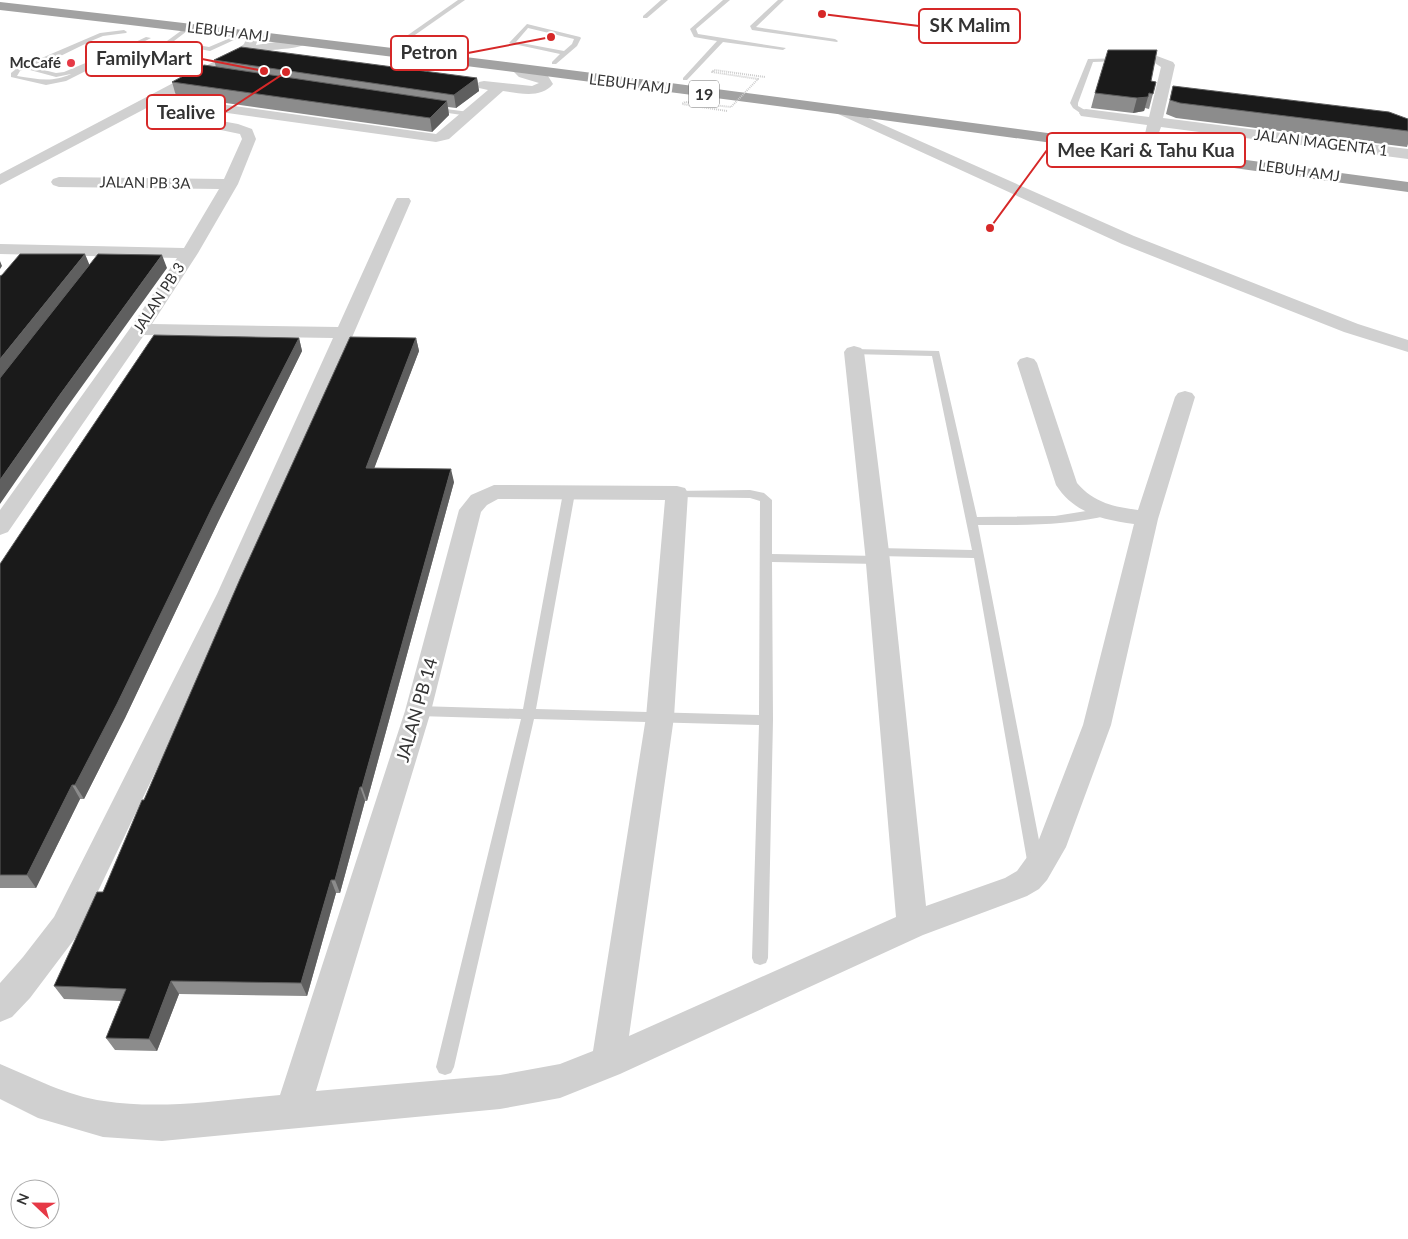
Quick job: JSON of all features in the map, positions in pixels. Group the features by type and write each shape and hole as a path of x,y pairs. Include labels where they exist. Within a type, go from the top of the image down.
{"highway":[{"name":"LEBUH AMJ","path":"44,0 400,43 560,58 685,80 1151,138 1408,173"},
{"name":"LEBUH AMJ","path":"0,4 121,25 189,27 841,110 1294,170 1408,187"}],"street":[{"path":"0,180 155,98 206,75 241,53 250,45 248,35"},
{"path":"241,53 264,47 303,42"},
{"path":"241,53 279,58"},
{"path":"1151,138 1155,122 1166,97 1168,65 1153,60"},
{"path":"471,84 532,90 539,89 546,84 543,79 524,74 519,70"},
{"path":"155,98 436,138 444,136 499,87"},
{"path":"841,110 1128,240 1351,328 1408,346"},
{"name":"JALAN MAGENTA 1","path":"1086,112 1408,154"},
{"name":"JALAN PB 3","path":"0,526 139,329 189,253 230,184 249,139 247,132 227,125 159,126"},
{"name":"JALAN PB 3A","path":"60,182 230,184"},
{"path":"0,1006 16,991 43,959 65,927 229,594 403,201"},
{"path":"0,248 30,248 106,254 189,253"},
{"path":"12,269 30,248"},
{"path":"139,329 344,333"},
{"path":"854,352 878,556 912,924"},
{"path":"1027,363 1067,485 1081,501 1090,507 1105,512 1147,519"},
{"path":"0,1082 38,1100 103,1119 162,1123 500,1092 560,1081 608,1062 912,924 1016,887 1028,880 1036,871 1051,847 1097,725 1147,519 1186,397"},
{"name":"JALAN PB 14","path":"292,1111 418,711 470,510 479,500 494,492 677,493"},
{"path":"608,1062 660,717 677,493"}],"lane":[{"path":"400,43 462,0"},
{"path":"645,17 665,0"},
{"path":"727,0 693,29 696,36 783,48"},
{"path":"781,0 752,26 754,29 835,41"},
{"path":"127,48 64,80 46,83 14,77 14,73 18,70 121,25 132,34"},
{"path":"527,26 578,38 575,45 560,58 525,47 512,43 527,26"},
{"path":"127,48 84,42 34,66 32,69 56,75 64,74 127,48 158,40 189,27"},
{"path":"140,36 210,48 248,35"},
{"path":"685,80 721,40"},
{"path":"1086,112 1075,107 1074,103 1090,60 1130,60"},
{"path":"421,107 469,114"},
{"path":"854,352 936,353 979,554 1036,871"},
{"path":"445,1067 528,713 569,492"},
{"path":"677,493 750,494 760,496 766,500 768,508 766,558 766,720 760,958"},
{"path":"972,521 1067,519 1105,512"},
{"path":"766,558 979,554"},
{"path":"418,711 766,720"}],"path":[{"path":"726,111 682,104 685,102 731,107 758,79 712,72 714,70 765,77"}],"building":[{"path":"241,47 477,78 454,95 214,60"},
{"path":"1108,50 1157,50 1151,81 1156,82 1153,94 1149,93 1148,97 1137,98 1095,93"},
{"path":"204,65 447,101 430,118 172,82"},
{"path":"1173,86 1389,112 1408,119 1408,131 1180,103 1170,100"},
{"path":"20,254 85,254 0,359 0,276"},
{"path":"98,254 162,255 0,480 0,378"},
{"path":"154,335 299,338 212,508 117,704 75,785 72,785 27,875 0,875 0,564"},
{"path":"350,337 416,338 366,468 451,469 335,880 331,880 301,983 171,981 149,1039 106,1038 126,989 54,986 97,892 103,892 240,579"}],"place":[{"name":"SK Malim","path":"822,14"},
{"name":"Petron","path":"551,37"},
{"name":"McCafé","path":"71,63"},
{"name":"FamilyMart","path":"264,71"},
{"name":"Tealive","path":"286,72"},
{"name":"Mee Kari & Tahu Kua","path":"990,228"}]}
